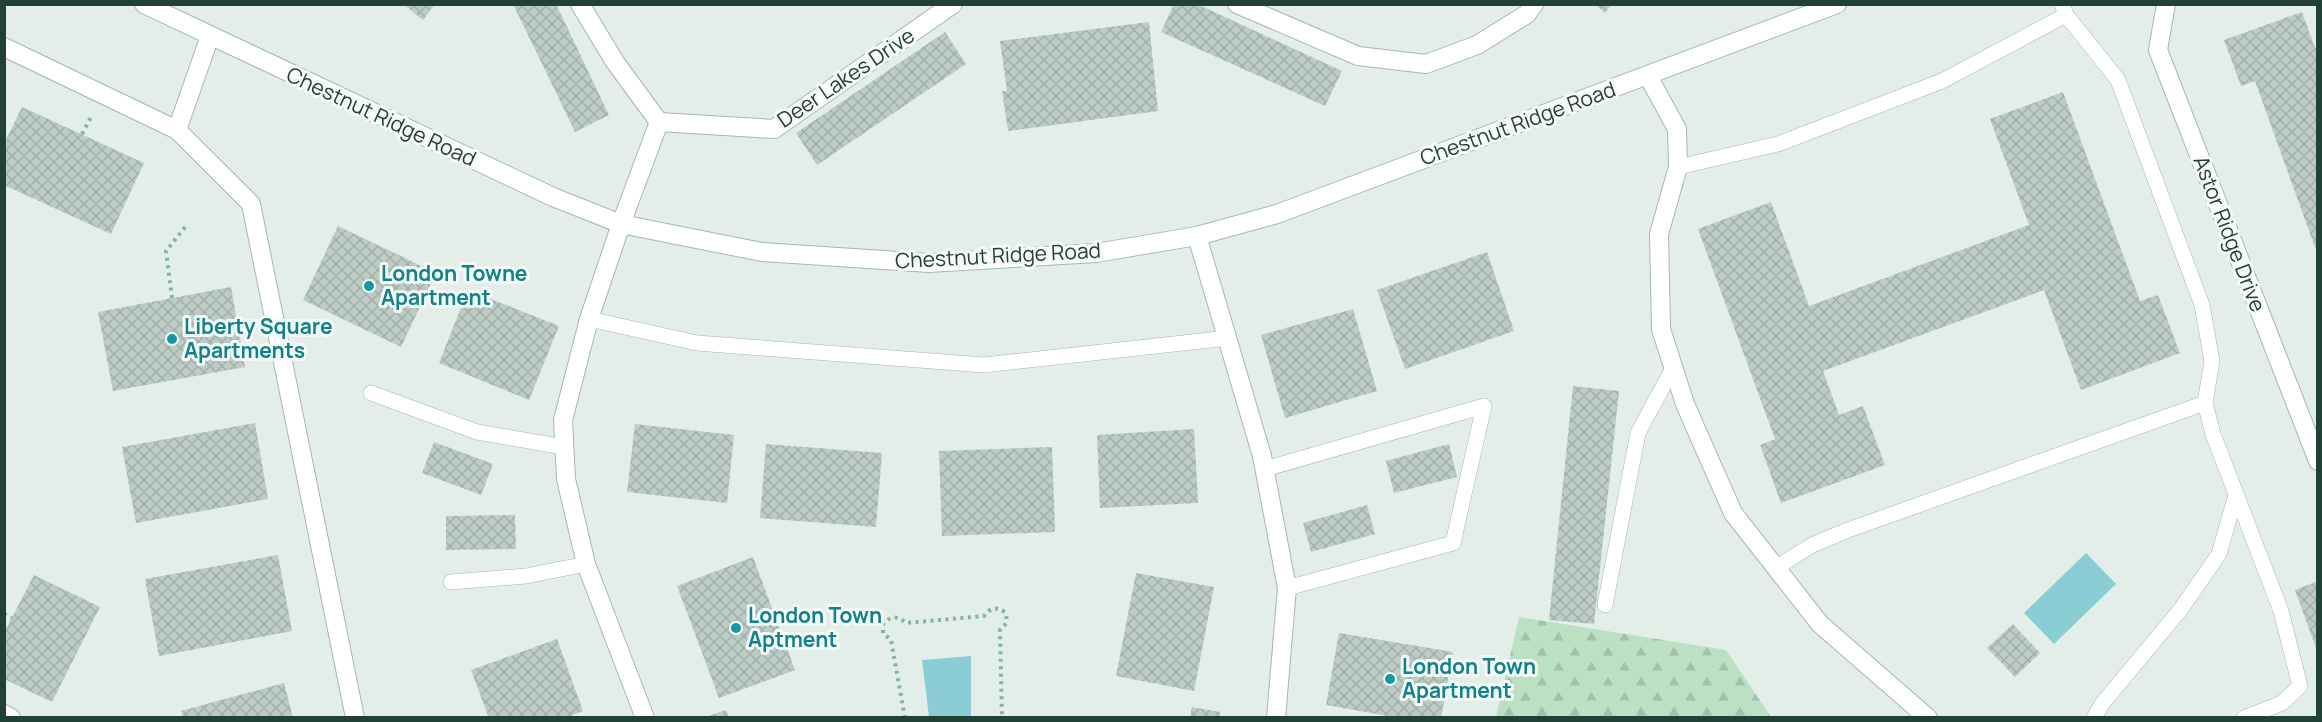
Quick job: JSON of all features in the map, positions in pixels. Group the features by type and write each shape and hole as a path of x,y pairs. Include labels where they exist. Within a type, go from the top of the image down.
{"street":[{"name":"Chestnut Ridge Road","path":"144,4 553,197 621,224 762,252 929,263 1096,253 1197,236 1277,214 1837,4"},
{"path":"580,4 615,62 659,122 589,319 563,420 566,479 586,564 645,717"},
{"name":"Deer Lakes Drive","path":"659,122 774,129 953,4"},
{"path":"1237,4 1358,56 1426,64 1477,45 1527,14 1534,4"},
{"name":"Astor Ridge Drive","path":"2166,4 2158,50 2318,461"},
{"path":"177,130 210,36"},
{"path":"4,47 177,130 251,204 355,717"},
{"path":"1648,76 1677,129 1678,167 1659,234 1661,329 1685,404 1733,513 1820,624 1928,717"},
{"path":"1197,236 1265,469 1287,588 1276,717"},
{"path":"4,714 11,717"}],"lane":[{"path":"1678,167 1778,144 1942,81 2064,10 2118,80 2202,305 2212,362 2205,403 2213,434 2281,610 2300,686 2282,703 2244,717"},
{"path":"589,319 697,343 984,365 1228,338"},
{"path":"1605,604 1638,433 1673,368"},
{"path":"371,393 477,432 564,447"},
{"path":"1776,568 1812,545 1848,530 2205,403"},
{"path":"1265,469 1484,406 1453,543 1287,588"},
{"path":"2094,717 2102,704 2181,609 2218,554 2236,495"},
{"path":"451,582 526,576 586,564"}],"path":[{"path":"172,298 166,251 186,226"},
{"path":"905,717 891,640 883,633 883,624 891,617 896,617 906,623 984,616 993,608 997,608 1006,613 1007,620 1006,625 1000,630 1002,717"},
{"path":"4,615 12,618"}],"green space":[{"path":"1519,617 1726,650 1771,717 1496,717"}],"water":[{"path":"2086,553 2116,584 2054,644 2024,613"},
{"path":"971,656 971,717 929,717 922,660"}],"building":[{"path":"403,4 435,4 423,20"},
{"path":"513,4 556,4 609,115 575,132"},
{"path":"1174,4 1197,4 1342,71 1325,106 1161,32"},
{"path":"1595,4 1612,4 1605,13"},
{"path":"2302,12 2315,48 2318,47 2317,253 2255,81 2241,86 2224,40"},
{"path":"1149,22 1158,111 1008,131 1002,91 1007,91 1000,41"},
{"path":"945,32 966,64 817,165 796,133"},
{"path":"2063,92 2140,301 2158,295 2180,353 2081,390 2044,290 1823,371 1839,415 1863,406 1885,465 1781,503 1760,445 1775,439 1698,229 1771,202 1809,306 2029,225 1990,119"},
{"path":"22,107 144,163 111,234 4,185 4,144"},
{"name":"London Towne Apartment","path":"338,226 436,273 401,347 303,300"},
{"path":"1487,252 1514,331 1405,369 1377,290"},
{"name":"Liberty Square Apartments","path":"231,287 245,367 113,391 98,312"},
{"path":"468,290 559,326 529,400 439,363"},
{"path":"1353,309 1377,391 1285,418 1261,335"},
{"path":"1573,386 1619,391 1594,624 1549,620"},
{"name":"Liberty Square Apartments","path":"255,423 268,499 136,523 122,447"},
{"path":"635,424 734,435 727,503 627,492"},
{"path":"1194,429 1198,503 1100,508 1097,435"},
{"path":"434,442 493,464 481,495 422,473"},
{"path":"766,444 882,453 876,527 760,518"},
{"path":"1449,444 1457,477 1394,493 1386,461"},
{"path":"1052,447 1055,532 942,536 939,451"},
{"path":"1367,505 1375,534 1311,552 1303,523"},
{"path":"515,515 516,549 446,550 446,516"},
{"path":"278,555 292,631 159,656 145,579"},
{"name":"London Town Aptment","path":"753,557 795,670 719,698 677,586"},
{"path":"1136,573 1214,587 1194,691 1116,676"},
{"path":"34,575 100,607 52,702 4,679 4,633"},
{"path":"2318,581 2318,651 2317,651 2295,590"},
{"path":"2013,624 2040,653 2015,677 1987,648"},
{"name":"London Town Apartment","path":"1339,633 1453,652 1441,718 1399,718 1326,705"},
{"path":"557,639 583,711 566,718 489,718 471,670"},
{"path":"284,683 293,718 183,718 181,711"},
{"path":"1192,707 1220,712 1219,718 1190,718"},
{"path":"726,710 729,718 705,718 705,717"}],"place":[{"name":"London Towne Apartment","path":"369,286"},
{"name":"Liberty Square Apartments","path":"172,339"},
{"name":"London Town Aptment","path":"736,628"},
{"name":"London Town Apartment","path":"1390,679"}]}
